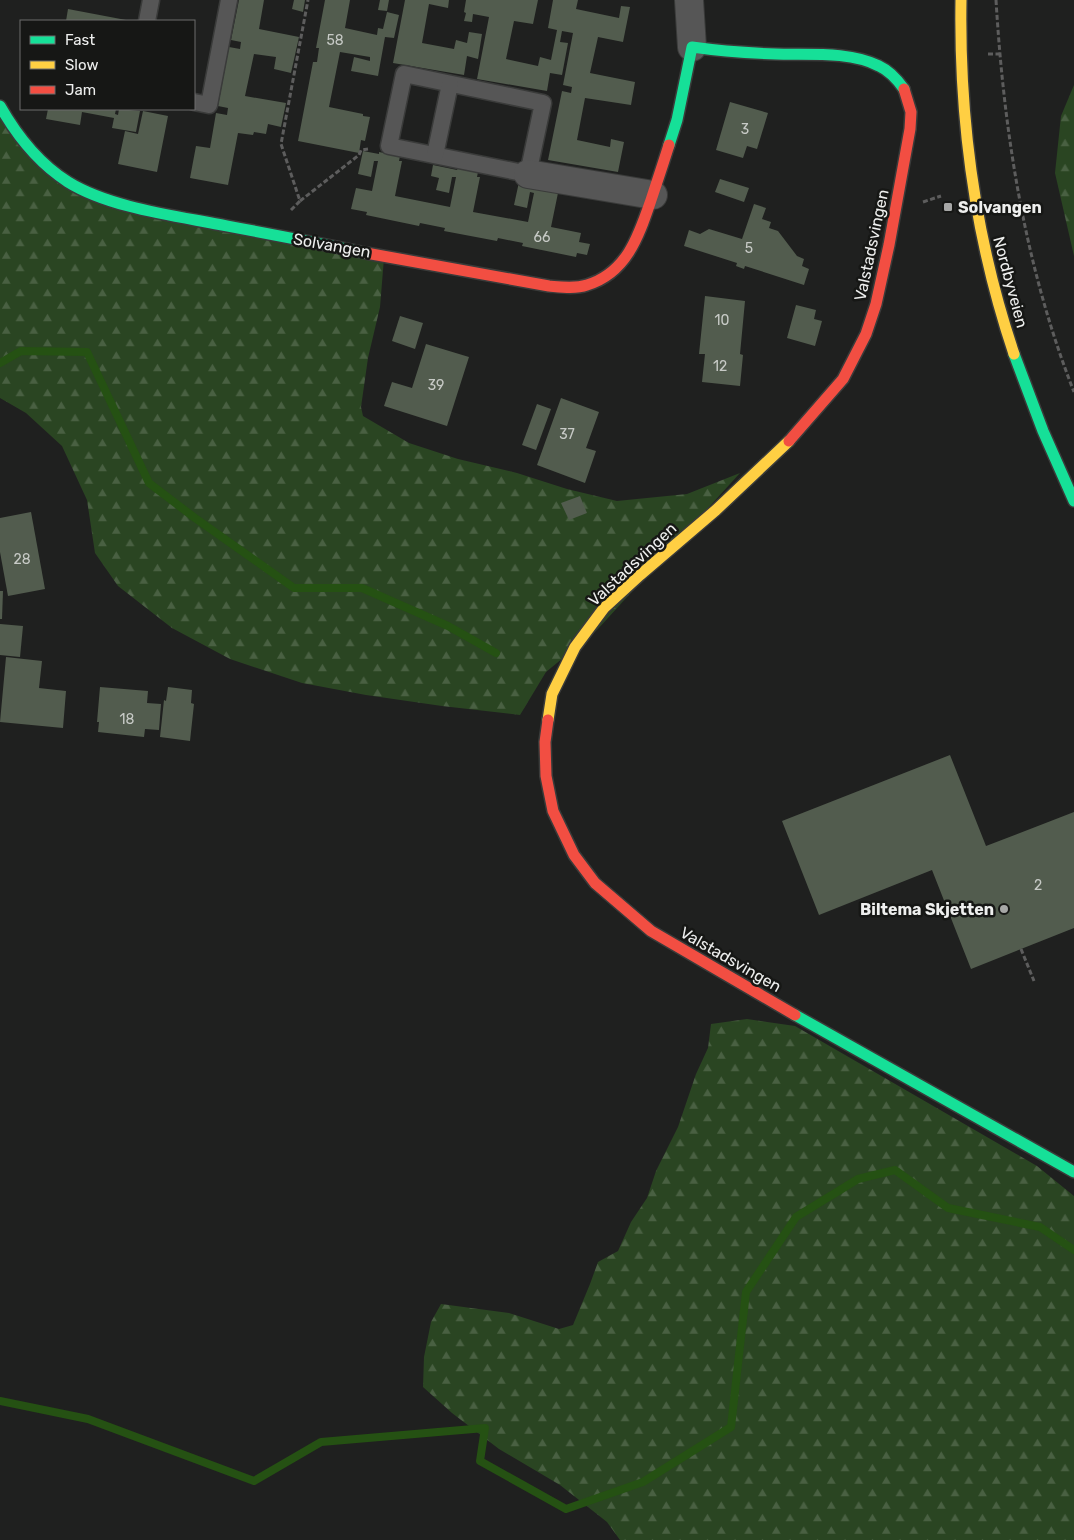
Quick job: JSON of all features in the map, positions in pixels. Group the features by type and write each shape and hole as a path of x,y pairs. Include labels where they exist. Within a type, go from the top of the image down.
{"street":[{"name":"Solvangen","path":"0,106 12,127 32,152 48,167 68,182 89,193 116,202 266,234 473,273 549,286 587,285 610,274 626,257 639,236 677,120 692,47 689,0"},
{"name":"Nordbyveien","path":"961,0 961,54 967,140 980,227 989,267 1000,310 1027,392 1074,501"},
{"name":"Valstadsvingen","path":"692,47 849,57 876,64 895,76 904,89 911,112 909,139 882,280 866,334 842,379 788,442 716,510 604,608 575,647 552,694 545,742 546,776 553,811 574,855 595,882 651,931 744,986 1074,1172"},
{"path":"528,174 653,195"}],"lane":[{"path":"146,20 151,0"},
{"path":"195,102 208,105 229,0"},
{"path":"404,74 543,103 528,174 389,146 404,74"},
{"path":"435,155 450,84"}],"path":[{"path":"300,201 281,144 308,0"},
{"path":"996,0 1000,54 1014,169 1022,214 1051,328 1074,392"},
{"path":"266,234 300,201 359,155 361,150 389,146"},
{"path":"1021,949 1034,982"}],"green space":[{"path":"1074,85 1074,256 1055,173 1061,116"},
{"path":"0,102 69,187 384,258 380,307 368,358 361,407 363,416 409,443 458,459 517,473 567,489 617,501 687,494 740,473 597,630 546,672 520,715 366,695 302,683 230,659 172,628 118,586 95,553 87,500 62,446 26,413 0,398"},
{"path":"747,1019 795,1026 1037,1166 1074,1196 1074,1540 620,1540 607,1522 560,1485 499,1449 452,1413 423,1387 424,1357 431,1322 441,1304 509,1313 559,1329 573,1325 598,1262 618,1251 631,1222 647,1198 656,1171 678,1127 696,1074 708,1048 711,1024"}],"building":[{"path":"239,0 264,0 259,29 299,37 291,73 274,69 276,57 254,54 245,96 286,103 281,127 268,124 266,134 254,132 253,135 238,133 228,185 190,178 196,146 210,148 216,113 227,115 228,108 218,106 229,47 240,49 241,42 231,40"},
{"path":"294,0 305,0 303,12 292,9"},
{"path":"325,0 350,0 345,28 377,35 378,28 383,29 387,12 399,15 394,38 385,37 378,76 351,71 354,57 370,61 370,57 340,52 329,107 370,117 365,141 361,140 359,153 298,141 313,62 317,62 319,48 316,48"},
{"path":"380,0 389,0 387,11 378,10"},
{"path":"405,0 449,0 448,8 429,4 422,43 454,49 456,40 467,43 469,32 482,34 478,59 467,56 464,75 393,63"},
{"path":"466,0 538,0 533,24 514,21 506,59 538,66 540,57 551,60 557,30 548,28 553,0 578,0 576,9 619,18 621,6 630,7 623,42 598,37 590,73 635,82 631,105 585,98 577,140 610,147 611,139 624,142 618,172 548,160 562,91 571,93 572,87 563,85 573,33 562,31 560,42 568,43 562,75 550,73 547,91 477,79 489,17 473,14 472,22 464,21"},
{"path":"68,9 126,20 66,20"},
{"path":"730,102 768,113 757,149 747,146 743,158 716,150"},
{"path":"48,110 116,110 115,114 118,115 119,110 140,111 136,132 112,128 114,118 82,112 80,125 46,119"},
{"path":"143,111 168,116 157,172 118,164 125,131 138,134"},
{"path":"363,151 400,156 399,161 402,161 395,196 450,207 456,177 452,177 449,193 436,190 439,178 431,176 433,165 478,172 477,177 480,177 473,212 528,222 534,193 530,192 527,208 514,205 519,182 558,193 551,227 581,233 579,242 590,244 587,255 577,253 576,257 522,246 523,243 498,238 497,241 444,231 445,228 420,223 419,226 366,215 367,212 351,209 356,188 372,191 378,161 374,161 371,177 358,174"},
{"path":"720,179 749,188 744,202 715,192"},
{"path":"754,204 766,208 762,219 771,222 769,228 778,231 797,256 804,259 802,266 809,269 804,285 745,266 744,269 736,266 737,263 684,246 689,230 700,234 709,229 742,239"},
{"path":"705,296 745,301 740,354 743,355 740,386 702,382 705,354 699,354"},
{"path":"796,305 816,310 814,319 822,321 815,346 787,338"},
{"path":"400,316 423,323 415,349 392,341"},
{"path":"426,344 469,357 447,426 384,406 392,382 412,388"},
{"path":"561,398 599,412 586,448 596,451 585,483 537,465"},
{"path":"537,404 551,409 536,450 522,445"},
{"path":"580,496 587,513 569,520 561,503"},
{"path":"31,512 45,589 8,596 0,552 0,518"},
{"path":"0,591 3,591 2,619 0,619"},
{"path":"0,624 23,626 20,657 0,655"},
{"path":"6,657 42,661 39,688 66,691 63,728 0,722"},
{"path":"100,687 148,691 147,703 161,704 159,730 145,729 144,737 98,732"},
{"path":"168,687 192,690 191,703 194,704 190,741 160,737 164,700 166,701"},
{"path":"950,755 986,846 1074,812 1074,928 971,969 932,870 819,915 782,821"}],"waterway":[{"path":"0,363 21,351 87,352 149,483 195,518 294,588 362,588 448,626 496,653"},
{"path":"0,1401 88,1419 254,1481 321,1442 485,1428 480,1461 566,1509 643,1482 731,1427 746,1292 796,1217 858,1179 895,1170 948,1208 1040,1227 1074,1250"}],"traffic: fast":[{"path":"669,145 677,120 692,47 713,50 829,55 855,58 868,61 887,70 904,89"},
{"path":"0,106 21,138 38,158 57,175 99,197 153,212 366,253"},
{"path":"1014,354 1043,431 1074,501"},
{"path":"795,1015 1074,1172"}],"traffic: slow":[{"path":"961,0 963,90 972,180 989,268 1014,354"},
{"path":"548,720 552,694 575,647 604,608 716,510 789,441"}],"traffic: jam":[{"path":"789,441 843,379 866,334 876,304 889,245 910,129 911,112 904,89"},
{"path":"366,253 549,286 573,287 587,285 612,272 630,251 642,226 669,145"},
{"path":"548,720 545,742 546,776 553,811 574,855 595,883 651,931 795,1015"}],"place":[{"name":"Solvangen","path":"948,207"},
{"name":"Biltema Skjetten","path":"1004,909"}]}
